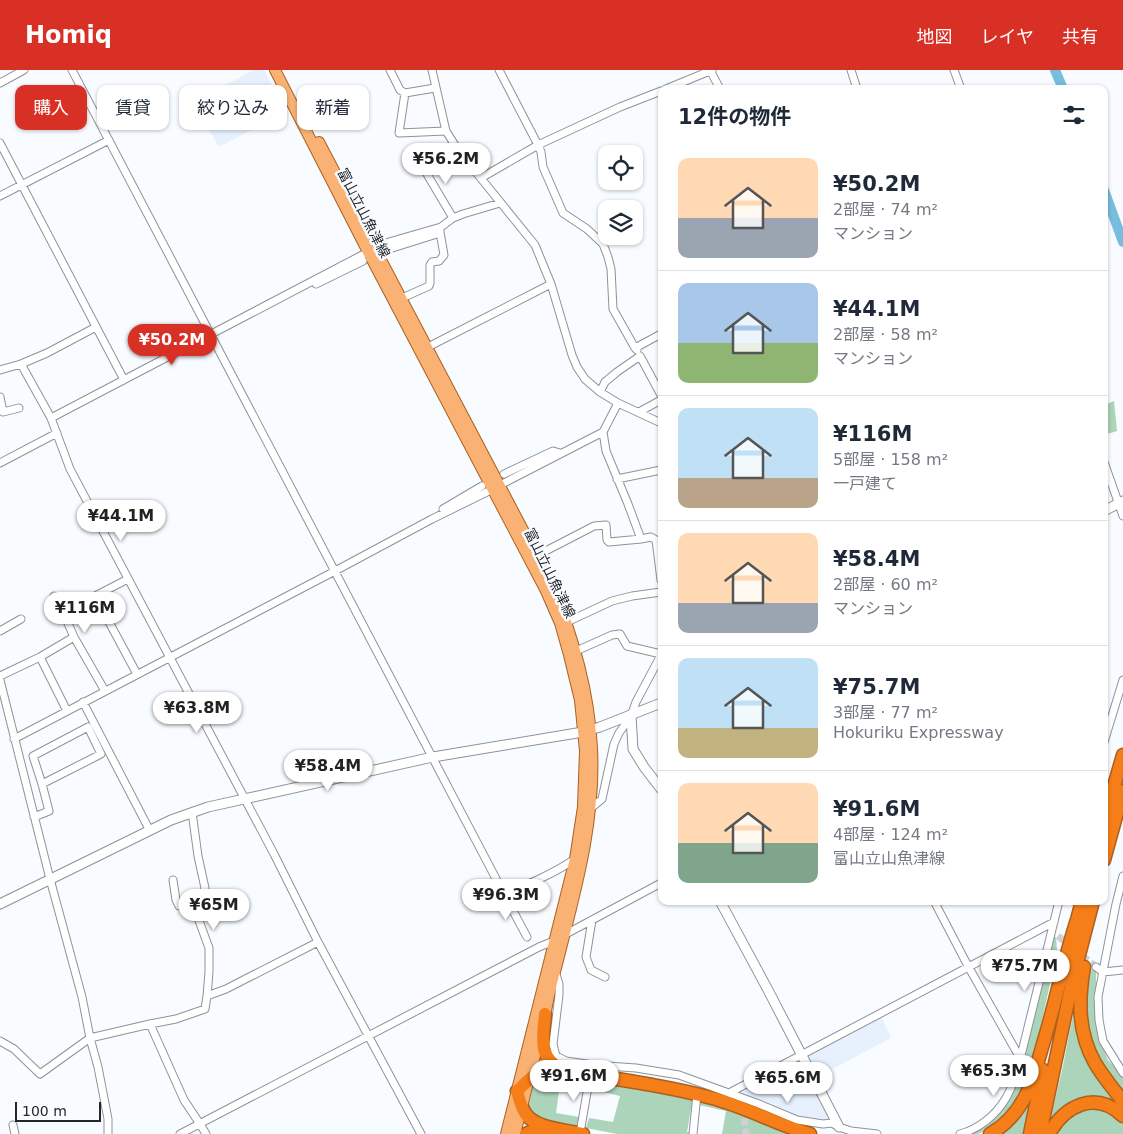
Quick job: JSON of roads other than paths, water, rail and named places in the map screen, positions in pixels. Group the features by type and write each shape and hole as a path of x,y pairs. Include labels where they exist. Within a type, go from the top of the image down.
{"highway":[{"path":"1108,807 1123,755"},
{"path":"1108,846 1123,791"},
{"path":"1108,847 1109,842"},
{"path":"1030,1134 1081,905"},
{"path":"1040,1134 1071,987 1092,905"},
{"path":"1096,905 1081,982 1081,1021 1091,1055 1123,1102"},
{"path":"990,1134 1012,1117 1026,1095 1046,1036 1071,937 1078,917"},
{"path":"545,1014 543,1044 545,1053 556,1067 590,1075 698,1094 729,1103 810,1134"},
{"path":"565,1070 537,1073 517,1091 524,1112 530,1119 551,1128 581,1134"},
{"path":"1050,1134 1062,1116 1069,1110 1087,1103 1106,1104 1123,1116"},
{"path":"526,1134 534,1130 551,1128"}],"main road":[{"name":"富山立山魚津線","path":"275,70 369,253 533,557 553,587 567,622 586,693 587,731 592,773 590,808 564,935 515,1134"},
{"name":"富山立山魚津線","path":"283,70 332,167 369,253 402,298 496,487"},
{"name":"富山立山魚津線","path":"506,1134 554,941 579,857 585,775 587,731 569,655 560,623 533,557"}],"street":[{"path":"0,82 24,70"},
{"path":"72,70 527,937"},
{"path":"390,70 400,90 405,93 435,88"},
{"path":"432,70 446,131 458,150 535,245 577,367 586,379 600,392 618,403 658,422"},
{"path":"499,70 541,152 543,167 563,213 587,229 603,244 611,269 613,309 658,389"},
{"path":"675,85 710,70 718,85"},
{"path":"851,70 856,85"},
{"path":"954,70 960,85"},
{"path":"481,178 538,146 620,107 658,92"},
{"path":"405,93 399,133 446,131"},
{"path":"0,196 108,140"},
{"path":"0,143 124,380"},
{"path":"421,164 453,218"},
{"path":"386,250 437,234 453,218 500,202"},
{"path":"51,418 302,286 369,253 382,244 440,230"},
{"path":"402,298 429,286 430,265 432,262 439,262 444,255 440,230"},
{"path":"428,347 550,284"},
{"path":"0,370 21,364 47,353 96,327"},
{"path":"635,348 658,336"},
{"path":"600,392 605,382 640,356"},
{"path":"21,364 51,418 70,469 421,1134"},
{"path":"0,397 4,412 19,408"},
{"path":"639,412 658,402"},
{"path":"14,739 432,519 603,432 618,403"},
{"path":"603,432 606,450 641,539"},
{"path":"0,464 57,433"},
{"path":"504,474 553,451 560,453"},
{"path":"617,479 658,471"},
{"path":"1108,471 1121,502 1123,516"},
{"path":"432,519 436,513 482,486"},
{"path":"1108,509 1121,502"},
{"path":"533,557 594,526 606,525 607,540 609,542 651,537 656,540 658,556"},
{"path":"63,612 128,579"},
{"path":"567,622 612,601 658,592"},
{"path":"54,596 74,637 105,691"},
{"path":"94,596 137,674"},
{"path":"0,631 22,619"},
{"path":"576,651 612,635 620,634 627,646 658,653"},
{"path":"0,676 74,637"},
{"path":"40,656 67,711"},
{"path":"590,808 602,799 614,744 631,716 636,702 658,660"},
{"path":"0,680 82,997 108,1118 108,1134"},
{"path":"1108,729 1123,680"},
{"path":"83,702 150,831"},
{"path":"0,904 171,820 192,812 433,757 587,731 658,704"},
{"path":"631,716 633,749 658,785"},
{"path":"34,817 49,811 33,756 88,727 101,754 42,784"},
{"path":"192,812 198,856 205,888 202,897 194,907"},
{"path":"504,894 544,877 579,857"},
{"path":"1123,876 1099,970 1098,997 1099,1020 1103,1042 1123,1073"},
{"path":"173,880 176,900 179,906 194,907"},
{"path":"564,935 658,885"},
{"path":"722,905 839,1127"},
{"path":"936,905 1020,1058"},
{"path":"960,1134 974,1129 998,1110 1007,1097 1016,1076 1058,905"},
{"path":"0,1041 14,1049 40,1074 90,1038 176,1019 205,1009 209,972 208,948 194,907"},
{"path":"592,920 586,957 591,970 605,977"},
{"path":"729,1093 1054,922"},
{"path":"1051,931 1058,936"},
{"path":"180,1134 539,947 554,941"},
{"path":"207,996 226,989 318,942"},
{"path":"1099,970 1123,970"},
{"path":"555,971 560,995 553,1044 556,1056 566,1061 636,1068 679,1075 797,1120 832,1124 851,1130 878,1134"},
{"path":"150,1024 184,1100 206,1134"},
{"path":"581,1134 590,1075"},
{"path":"693,1134 698,1094"},
{"path":"14,1125 15,1134"}],"waterway":[{"path":"1055,70 1061,85"},
{"path":"1108,201 1123,242"}],"tunnel":[{"path":"1058,936 1096,967"},
{"path":"743,1108 746,1134"}]}
